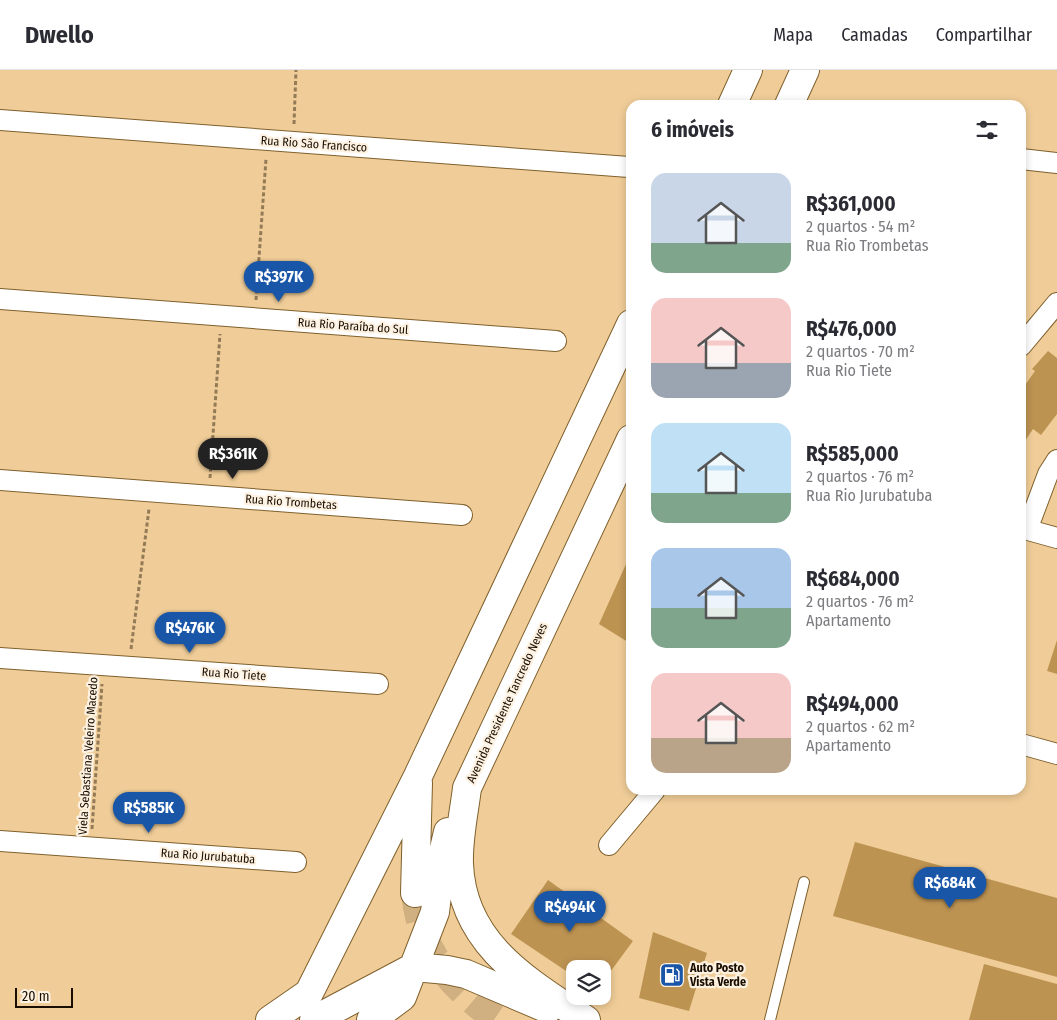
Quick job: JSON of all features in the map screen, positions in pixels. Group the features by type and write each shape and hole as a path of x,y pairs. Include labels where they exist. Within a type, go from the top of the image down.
{"main road":[{"path":"734,100 748,70"},
{"path":"791,100 805,70"},
{"path":"278,1015 309,992 418,776 626,335"},
{"name":"Avenida Presidente Tancredo Neves","path":"586,1020 529,982 501,959 476,925 464,896 459,864 467,788 626,450"},
{"path":"415,893 418,776"},
{"path":"371,1020 402,997 435,912 441,862 448,832 467,788"},
{"path":"314,1020 414,967 466,974 575,1020"}],"street":[{"name":"Rua Rio São Francisco","path":"0,120 626,167"},
{"path":"1026,160 1057,163"},
{"name":"Rua Rio Paraíba do Sul","path":"0,299 556,341"},
{"path":"1026,334 1031,322 1057,303"},
{"path":"1026,524 1048,474 1057,460"},
{"name":"Rua Rio Trombetas","path":"0,480 462,515"},
{"path":"1026,530 1057,538"},
{"name":"Rua Rio Tiete","path":"0,658 378,684"},
{"path":"1026,745 1057,754"},
{"path":"609,845 650,795"},
{"name":"Rua Rio Jurubatuba","path":"0,841 296,862"}],"lane":[{"path":"770,1020 804,882"}],"path":[{"path":"294,142 296,70"},
{"path":"254,318 267,140"},
{"path":"208,496 221,316"},
{"path":"128,667 151,491"},
{"name":"Viela Sebastiana Veleiro Macedo","path":"91,848 103,665"}],"building":[{"path":"1048,351 1057,358 1057,414 1041,435 1033,429 1026,440 1026,384 1035,371 1032,369"},
{"path":"626,564 626,641 599,624"},
{"path":"1057,640 1057,674 1047,671"},
{"path":"855,842 1057,898 1057,977 833,916"},
{"path":"548,880 633,941 611,971 611,960 566,960 566,971 511,934"},
{"name":"Auto Posto Vista Verde","path":"653,932 707,953 689,1011 639,998"},
{"path":"984,964 1057,984 1057,1020 969,1020"}],"tunnel":[{"path":"415,893 421,926 428,945 441,967 458,987 498,1020"}],"place":[{"name":"Auto Posto Vista Verde","path":"672,975"}]}
